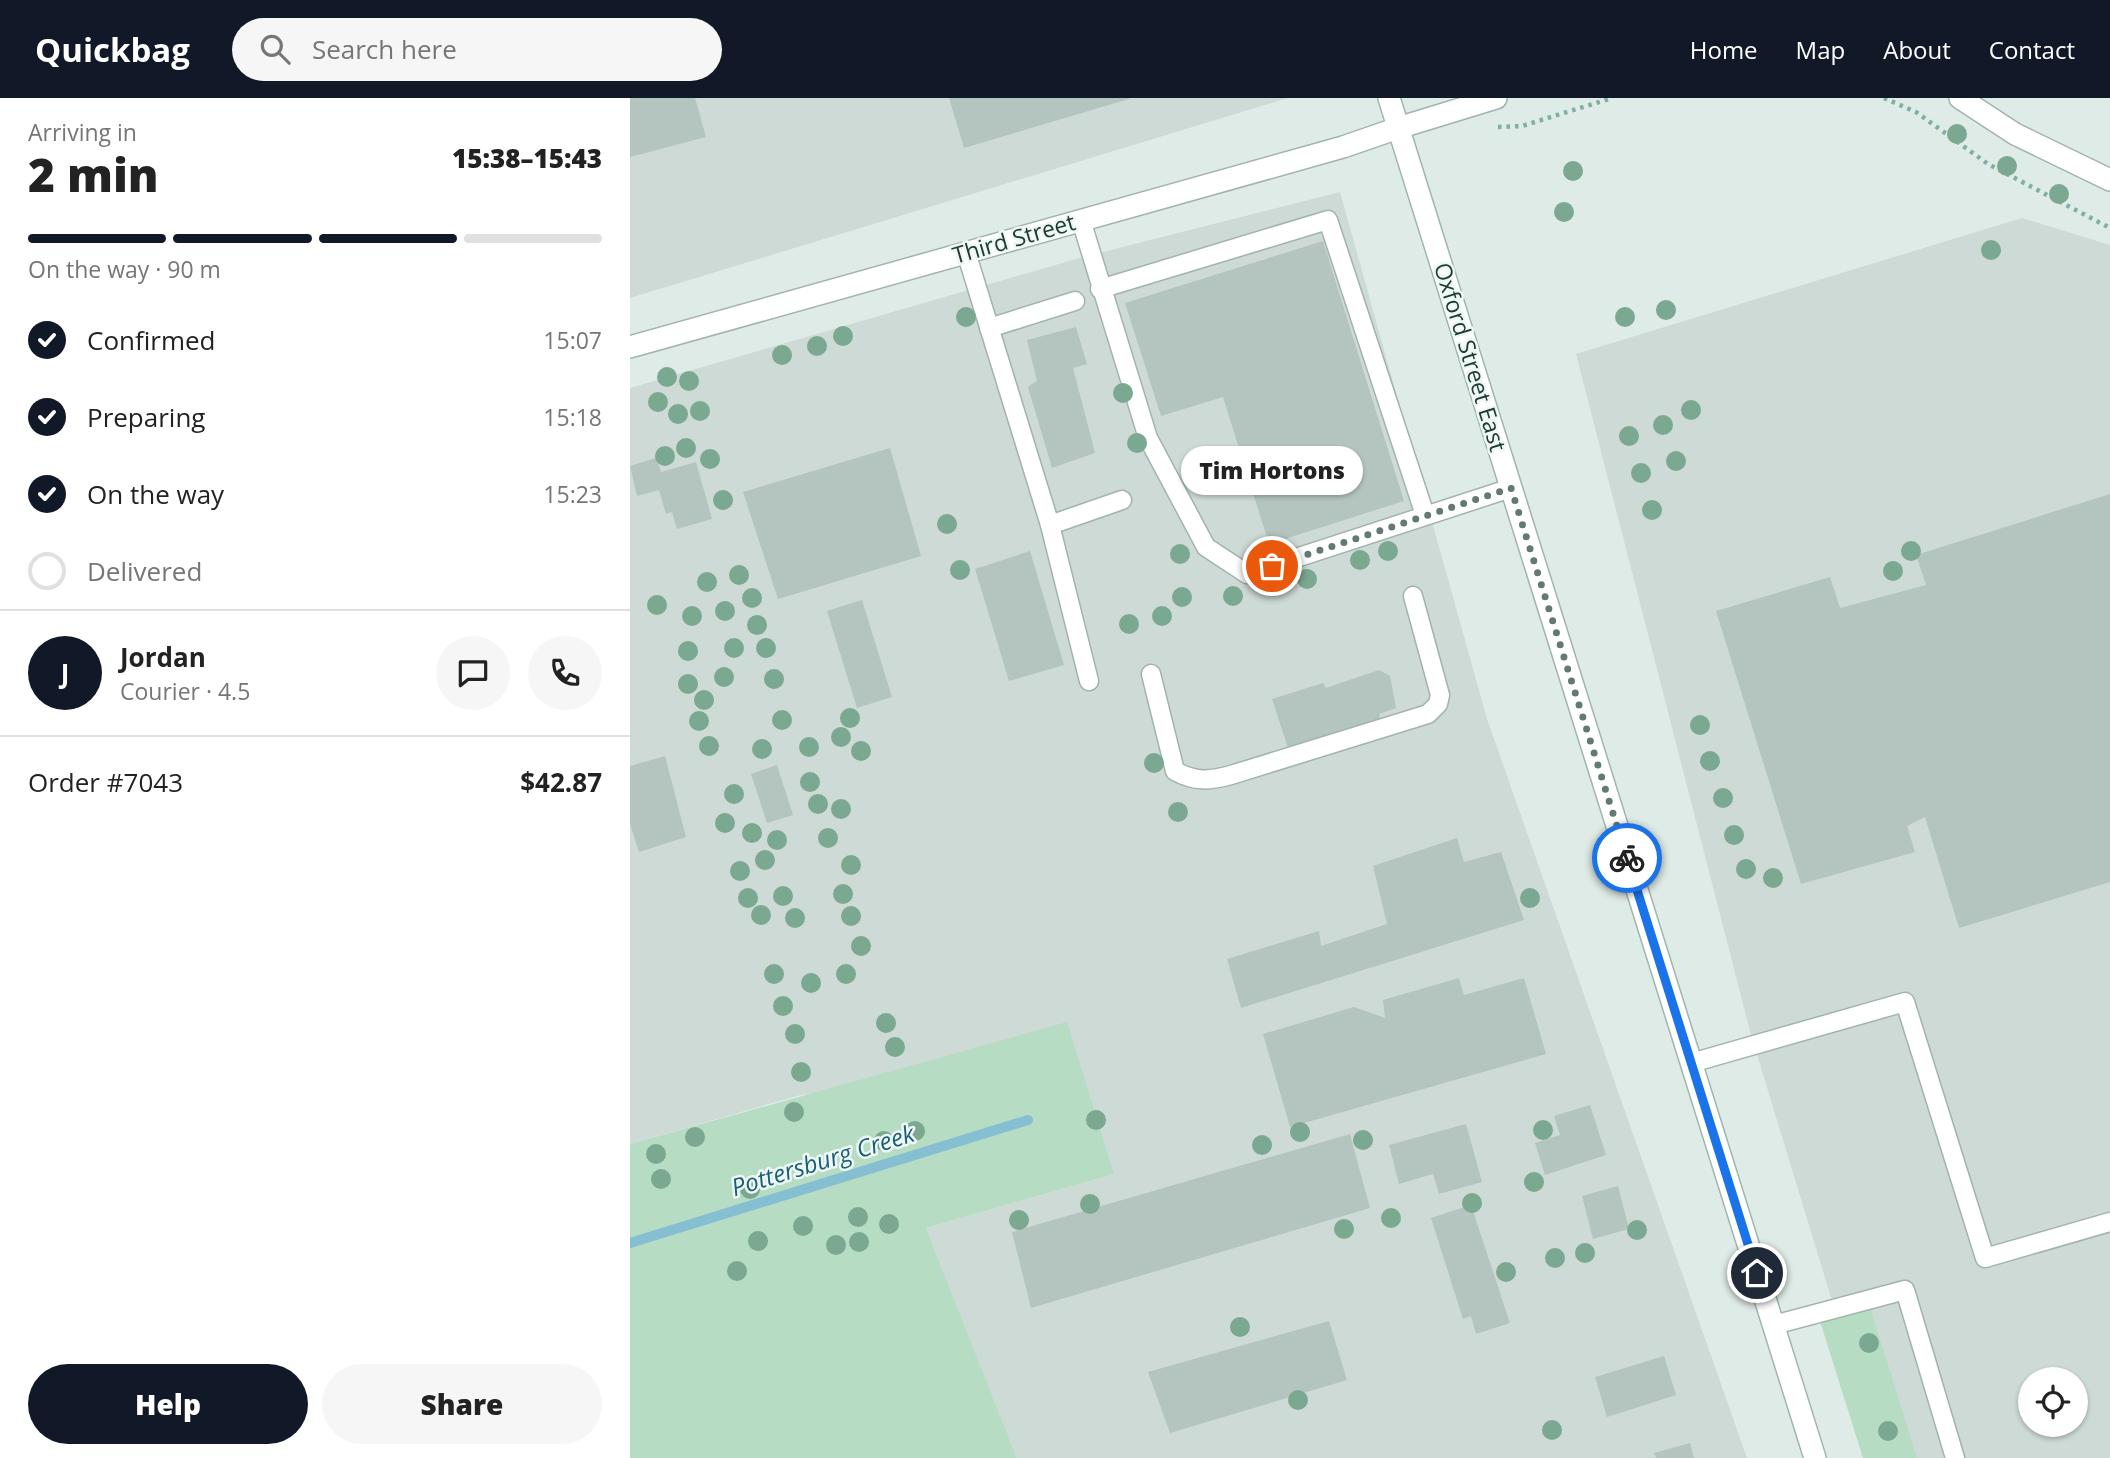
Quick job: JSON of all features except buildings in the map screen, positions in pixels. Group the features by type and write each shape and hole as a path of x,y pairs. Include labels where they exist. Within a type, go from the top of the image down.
{"main road":[{"name":"Oxford Street East","path":"1389,98 1815,1458"},
{"name":"Third Street","path":"630,346 1343,147 1496,98"},
{"path":"1960,98 2015,134 2110,180"}],"lane":[{"path":"1081,220 1148,439 1206,547 1247,574 1511,488"},
{"path":"1100,289 1328,220 1425,515"},
{"path":"966,253 1050,525 1089,681"},
{"path":"989,328 1075,301"},
{"path":"1050,525 1122,500"},
{"path":"1151,674 1175,771 1191,780 1212,780 1231,775 1428,714 1438,704 1440,695 1413,596"},
{"path":"1691,1063 1905,1002 1985,1258 2110,1222"},
{"path":"1774,1325 1905,1290 1955,1458"}],"path":[{"path":"1496,127 1522,126 1612,98"},
{"path":"1884,98 1916,112 1988,164 2110,228"}],"shaded area":[{"path":"630,98 1288,98 630,298"},
{"path":"1340,192 1487,719 1747,1458 1017,1458 926,1228 1114,1174 804,1094 630,1144 630,388 1083,257"},
{"path":"2022,218 2110,245 2110,1458 1880,1458 1751,1035 1576,354"}],"green space":[{"path":"1067,1022 1114,1174 926,1228 1017,1458 630,1458 630,1144"},
{"path":"1868,1301 1917,1458 1863,1458 1819,1318"}],"waterway":[{"name":"Pottersburg Creek","path":"630,1243 1028,1120"}],"way so far":[{"path":"1272,566 1511,488 1627,858"}],"place":[{"name":"Tim Hortons","path":"1272,566"}],"route":[{"path":"1627,858 1757,1273"}]}
